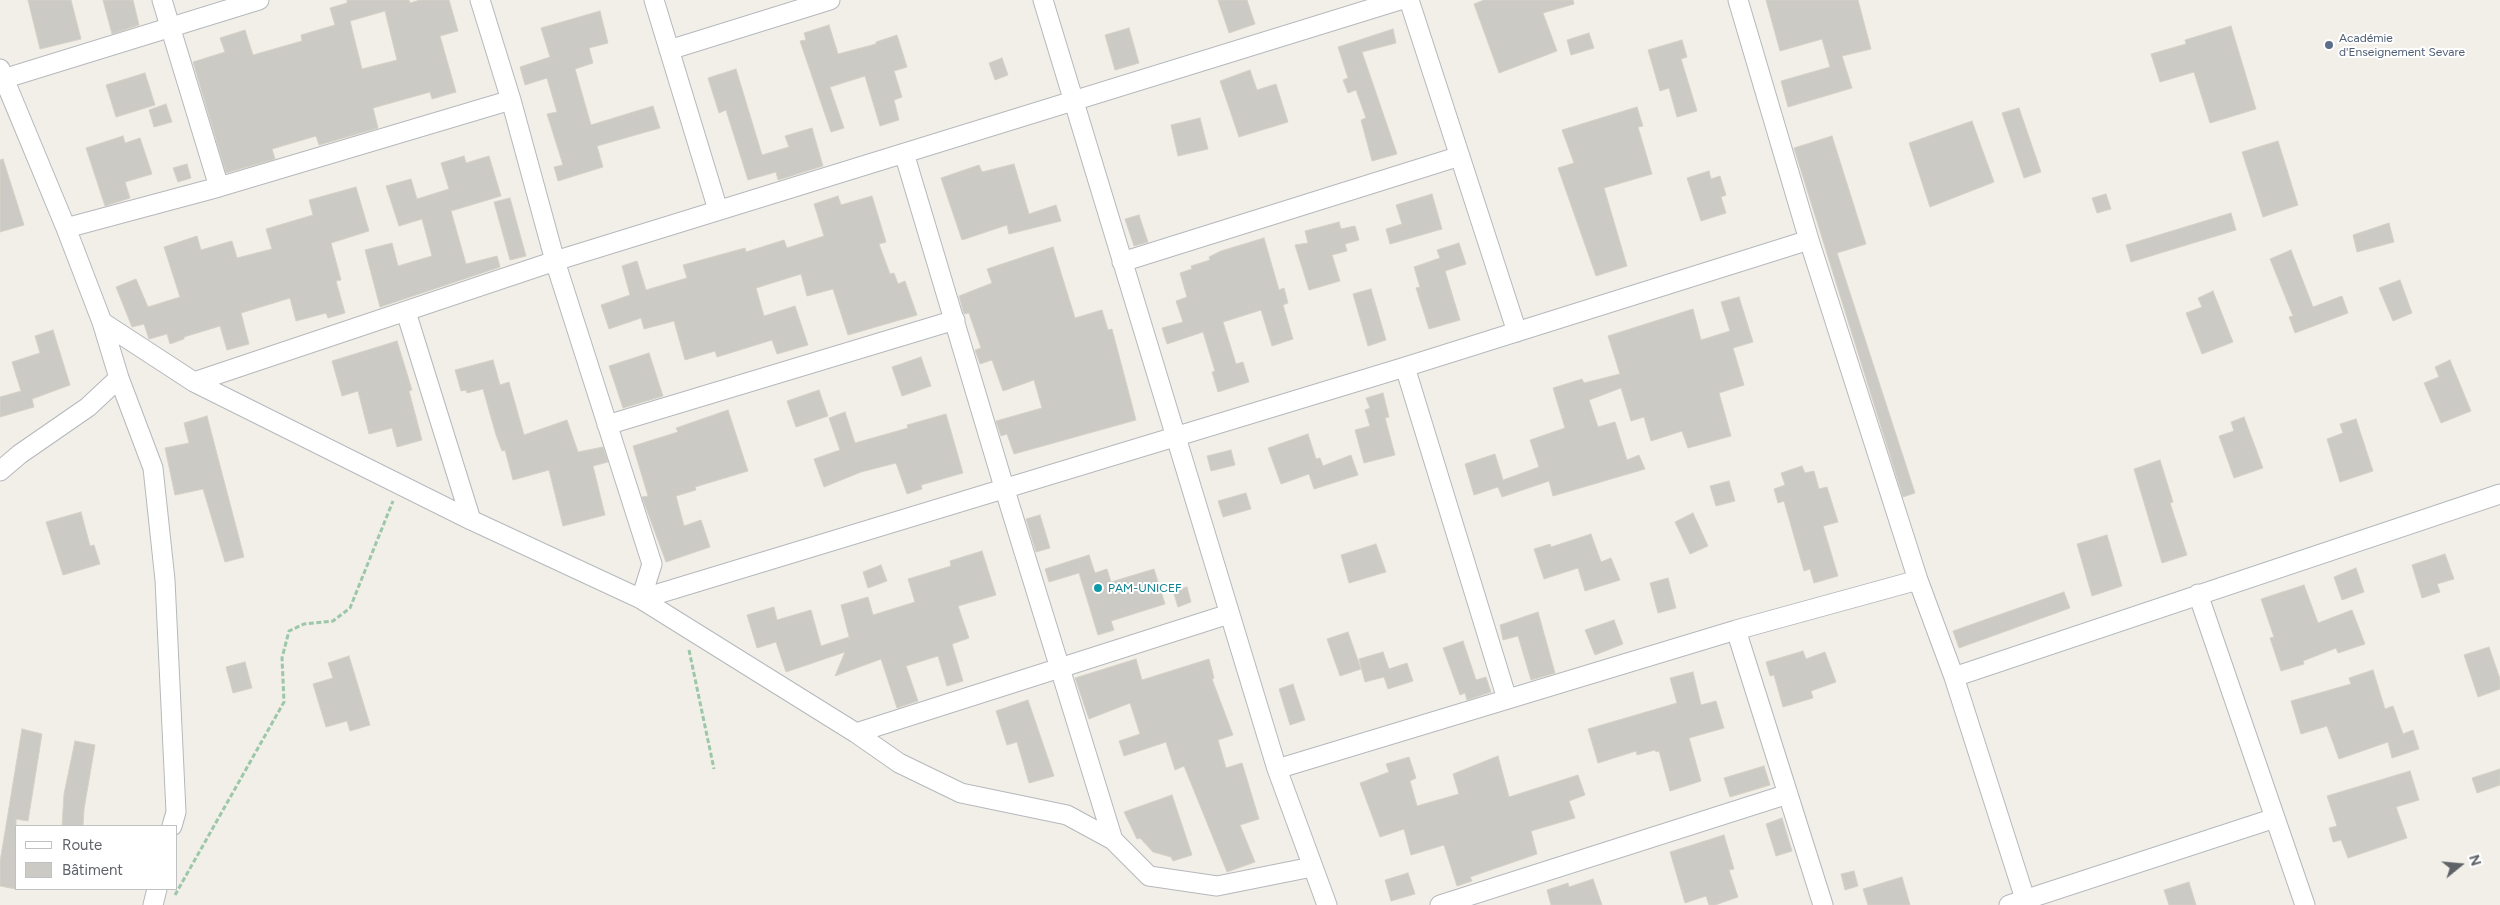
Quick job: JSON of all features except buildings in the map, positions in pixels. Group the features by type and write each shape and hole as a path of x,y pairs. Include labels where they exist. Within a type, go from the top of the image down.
{"street":[{"path":"162,0 220,187"},
{"path":"172,825 176,812 165,580 153,468 119,378 102,322 66,228 2,74 170,28 259,0"},
{"path":"480,0 511,100 555,261 652,564 641,600"},
{"path":"654,0 718,210"},
{"path":"669,50 830,0"},
{"path":"1043,0 1277,769 1327,905"},
{"path":"194,382 555,261 1400,0"},
{"path":"1409,0 1517,332"},
{"path":"1738,0 1810,240 1918,580 1954,677 2020,903 2274,818"},
{"path":"66,228 220,187 511,100"},
{"path":"904,153 956,320 1058,666 1113,840"},
{"path":"1122,262 1460,156"},
{"path":"641,600 1004,487 1405,367 1810,240"},
{"path":"406,312 471,520"},
{"path":"607,426 956,320"},
{"path":"102,322 194,382 471,520 641,600 856,733 899,763 962,793 1067,816 1113,840 1149,876 1217,886 1312,867"},
{"path":"1405,367 1506,699"},
{"path":"0,471 20,454 88,406 119,378"},
{"path":"1954,677 2500,494"},
{"path":"1277,769 1736,630 1918,580"},
{"path":"2198,594 2305,905"},
{"path":"856,733 1058,666 1229,614"},
{"path":"1736,630 1823,905"},
{"path":"1440,905 1788,794"},
{"path":"152,905 157,890"}],"path":[{"path":"175,896 284,702 282,658 289,631 304,624 333,620 350,608 400,484"},
{"path":"684,626 714,769"}],"place":[{"name":"Académie d'Enseignement Sevare","path":"2329,45"},
{"name":"PAM-UNICEF","path":"1098,588"}]}
